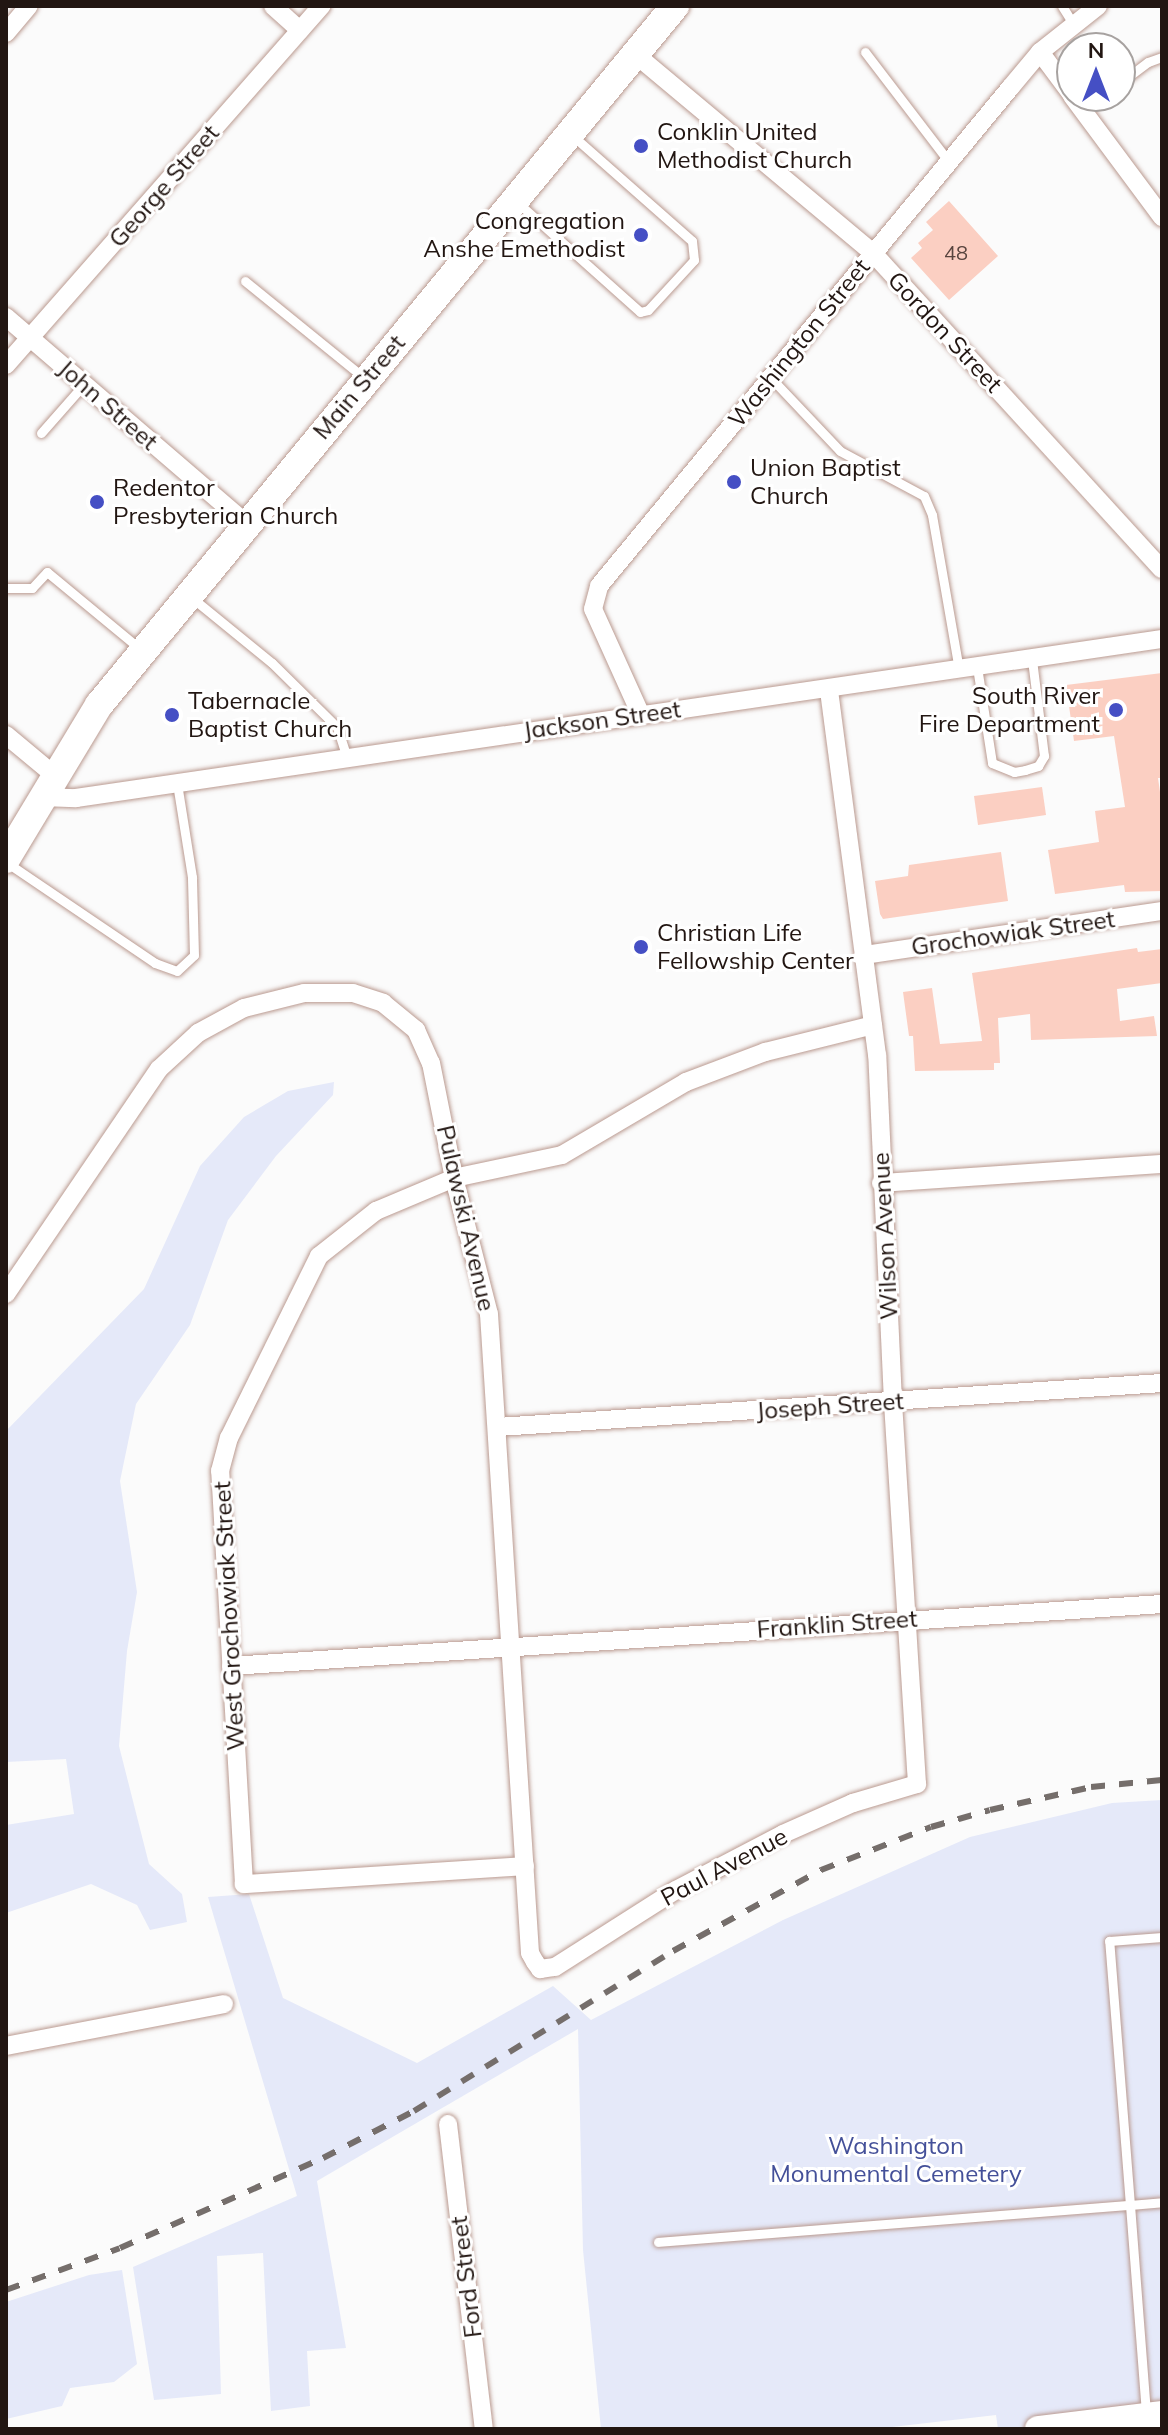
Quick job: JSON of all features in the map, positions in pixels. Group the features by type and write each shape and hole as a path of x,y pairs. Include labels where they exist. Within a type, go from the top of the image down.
{"main road":[{"name":"Main Street","path":"6,861 99,705 675,6"}],"street":[{"path":"6,33 29,6"},
{"path":"273,6 300,30"},
{"name":"George Street","path":"6,365 321,6"},
{"name":"Washington Street","path":"640,713 593,609 599,586 1040,52 1098,6"},
{"path":"1040,52 1056,74"},
{"name":"Gordon Street","path":"635,54 873,253 1162,569"},
{"path":"1084,112 1162,217"},
{"name":"John Street","path":"6,317 247,524"},
{"name":"Jackson Street","path":"48,786 76,798 1162,639"},
{"name":"Wilson Avenue","path":"829,690 873,1025 905,1619 917,1784"},
{"path":"6,735 48,786"},
{"name":"Grochowiak Street","path":"864,955 1162,911"},
{"name":"Pulawski Avenue","path":"6,1294 159,1069 198,1033 244,1008 304,993 330,991 353,993 383,1003 404,1017 416,1030 431,1063 454,1178 489,1314 513,1648 530,1953 540,1969"},
{"name":"West Grochowiak Street","path":"525,1866 244,1884 220,1471 229,1438 319,1256 376,1211 454,1178 562,1155 686,1082 765,1052 873,1025"},
{"path":"881,1183 1162,1164"},
{"name":"Joseph Street","path":"498,1427 1162,1383"},
{"name":"Franklin Street","path":"231,1666 1162,1604"},
{"name":"Paul Avenue","path":"540,1969 555,1967 676,1890 783,1834 853,1803 917,1784"},
{"path":"6,2046 224,2004"},
{"name":"Ford Street","path":"448,2124 484,2429"},
{"path":"1038,2429 1154,2415"}],"lane":[{"path":"1062,6 1074,25"},
{"path":"865,52 949,162"},
{"path":"1136,71 1162,57"},
{"path":"514,200 640,312 648,310 694,260 692,241 570,133"},
{"path":"245,281 366,380"},
{"path":"771,378 840,451 924,496 932,515 992,763 1014,772 1038,766 1044,756 1032,659"},
{"path":"41,433 84,384"},
{"path":"6,588 32,588 47,572 142,652"},
{"path":"189,595 272,663 337,727 347,758"},
{"path":"6,861 155,963 177,971 194,955 192,877 177,783"},
{"path":"1154,2415 1130,2205 1109,1941 1162,1937"},
{"path":"658,2242 1162,2202"}],"green space":[{"path":"334,1082 333,1095 276,1156 228,1220 190,1325 136,1404 120,1481 137,1592 127,1651 119,1746 149,1864 182,1894 187,1922 150,1930 137,1905 91,1884 6,1913 6,1825 74,1814 66,1759 6,1762 6,1431 144,1289 200,1166 244,1117 288,1091"},
{"name":"Washington Monumental Cemetery","path":"1162,1800 1162,2429 998,2429 996,2415 875,2429 601,2429 583,2250 578,2029 317,2181 346,2348 307,2351 310,2406 271,2411 263,2253 217,2256 221,2394 154,2400 133,2267 297,2196 208,1897 249,1894 283,1998 417,2063 553,1986 591,2020 783,1920 970,1837 1112,1803"},
{"path":"122,2270 137,2364 114,2382 70,2388 62,2406 6,2419 6,2302 89,2275"}],"building":[{"path":"949,201 998,256 949,300 911,258 922,248 918,243 933,230 926,222"},
{"path":"1162,673 1162,778 1158,778 1162,806 1162,891 1125,892 1124,885 1055,894 1048,850 1099,842 1095,811 1125,807 1114,736 1074,741 1066,685"},
{"path":"1042,787 1046,815 978,825 974,796"},
{"path":"1001,852 1008,901 883,919 880,914 875,881 908,876 909,865"},
{"path":"1137,948 1138,952 1162,949 1162,983 1117,989 1120,1021 1154,1016 1157,1036 1031,1040 1030,1014 998,1018 1000,1063 994,1063 994,1070 915,1071 913,1036 909,1036 903,992 932,988 940,1044 982,1041 972,973"}],"railway":[{"path":"6,2290 120,2248 323,2158 414,2111 673,1951 821,1870 931,1827 990,1810 1091,1787 1162,1780"}],"place":[{"name":"Conklin United Methodist Church","path":"641,146"},
{"name":"Congregation Anshe Emethodist","path":"641,235"},
{"name":"Union Baptist Church","path":"734,482"},
{"name":"Redentor Presbyterian Church","path":"97,502"},
{"name":"South River Fire Department","path":"1116,710"},
{"name":"Tabernacle Baptist Church","path":"172,715"},
{"name":"Christian Life Fellowship Center","path":"641,947"}]}
